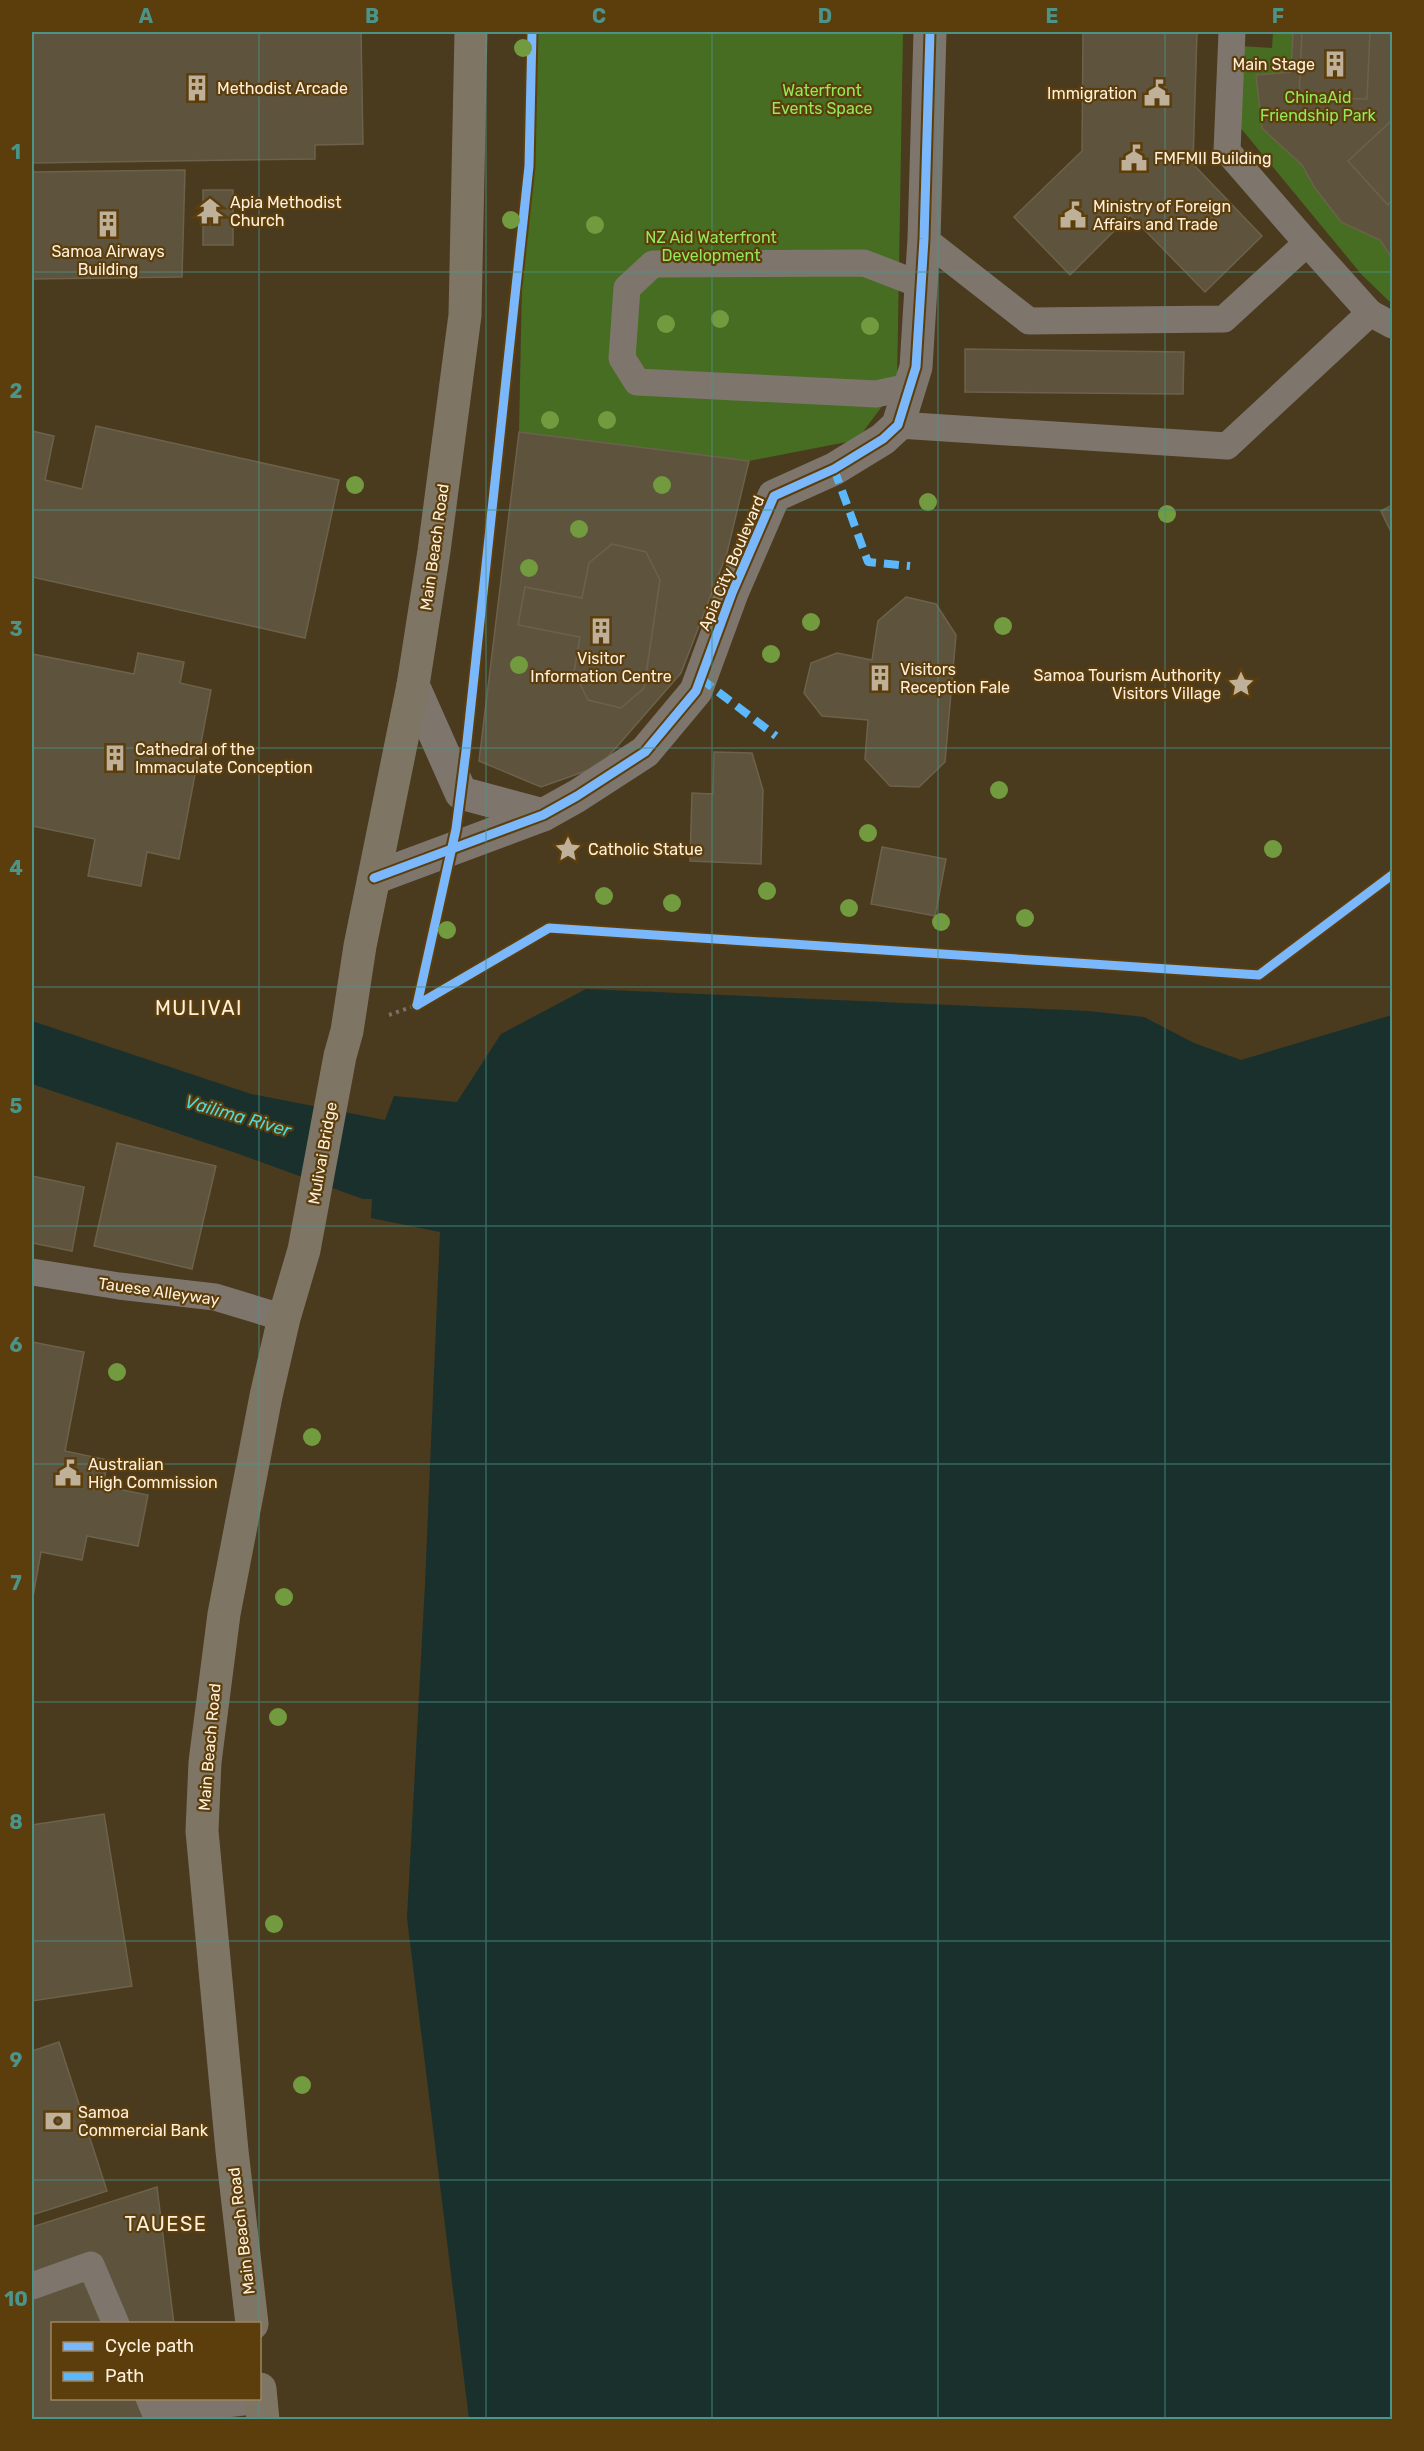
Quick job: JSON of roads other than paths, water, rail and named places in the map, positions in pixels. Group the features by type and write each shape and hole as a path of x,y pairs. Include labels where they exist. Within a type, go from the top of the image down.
{"main road":[{"name":"Main Beach Road","path":"340,1056 413,685 434,551 465,315 471,32"},
{"name":"Mulivai Bridge","path":"304,1250 340,1056"},
{"name":"Main Beach Road","path":"252,2322 232,2151 202,1831 205,1762 224,1614 266,1396 284,1318 304,1250"}],"street":[{"path":"898,425 916,367 924,239 930,32"},
{"name":"Apia City Boulevard","path":"374,878 543,815 645,752 696,691 732,593 774,496 834,469 883,439 898,425"},
{"path":"413,685 461,793 543,815"}],"lane":[{"path":"898,425 1227,446 1381,319 1307,243 1227,151 1232,32"},
{"path":"924,239 1029,321 1224,320 1307,243"},
{"path":"909,387 876,394 636,382 622,358 627,288 653,264 864,263 921,285"},
{"name":"Tauese Alleyway","path":"32,1272 118,1286 214,1297 284,1318"},
{"path":"32,2286 91,2265 115,2322"},
{"path":"150,2400 155,2412 261,2404"},
{"path":"177,2420 261,2404"}],"water":[{"name":"Vailima River","path":"586,989 1088,1011 1144,1017 1194,1043 1241,1060 1392,1015 1392,2419 469,2419 407,1918 425,1584 440,1232 371,1218 372,1199 363,1199 239,1154 32,1084 32,1021 251,1094 385,1120 394,1096 457,1102 501,1034"}],"place":[{"name":"Main Stage","path":"1335,64"},
{"name":"Methodist Arcade","path":"197,88"},
{"name":"Immigration","path":"1157,93"},
{"name":"FMFMII Building","path":"1134,158"},
{"name":"Apia Methodist Church","path":"210,211"},
{"name":"Ministry of Foreign Affairs and Trade","path":"1073,215"},
{"name":"Samoa Airways Building","path":"108,224"},
{"name":"Visitor Information Centre","path":"601,631"},
{"name":"Visitors Reception Fale","path":"880,678"},
{"name":"Samoa Tourism Authority Visitors Village","path":"1241,684"},
{"name":"Cathedral of the Immaculate Conception","path":"115,758"},
{"name":"Catholic Statue","path":"568,849"},
{"name":"Australian High Commission","path":"68,1473"},
{"name":"Samoa Commercial Bank","path":"58,2121"}],"district":[{"name":"MULIVAI","path":"199,1008"},
{"name":"TAUESE","path":"166,2224"}],"park label":[{"name":"Waterfront Events Space","path":"822,99"},
{"name":"ChinaAid Friendship Park","path":"1318,106"},
{"name":"NZ Aid Waterfront Development","path":"711,246"}]}
